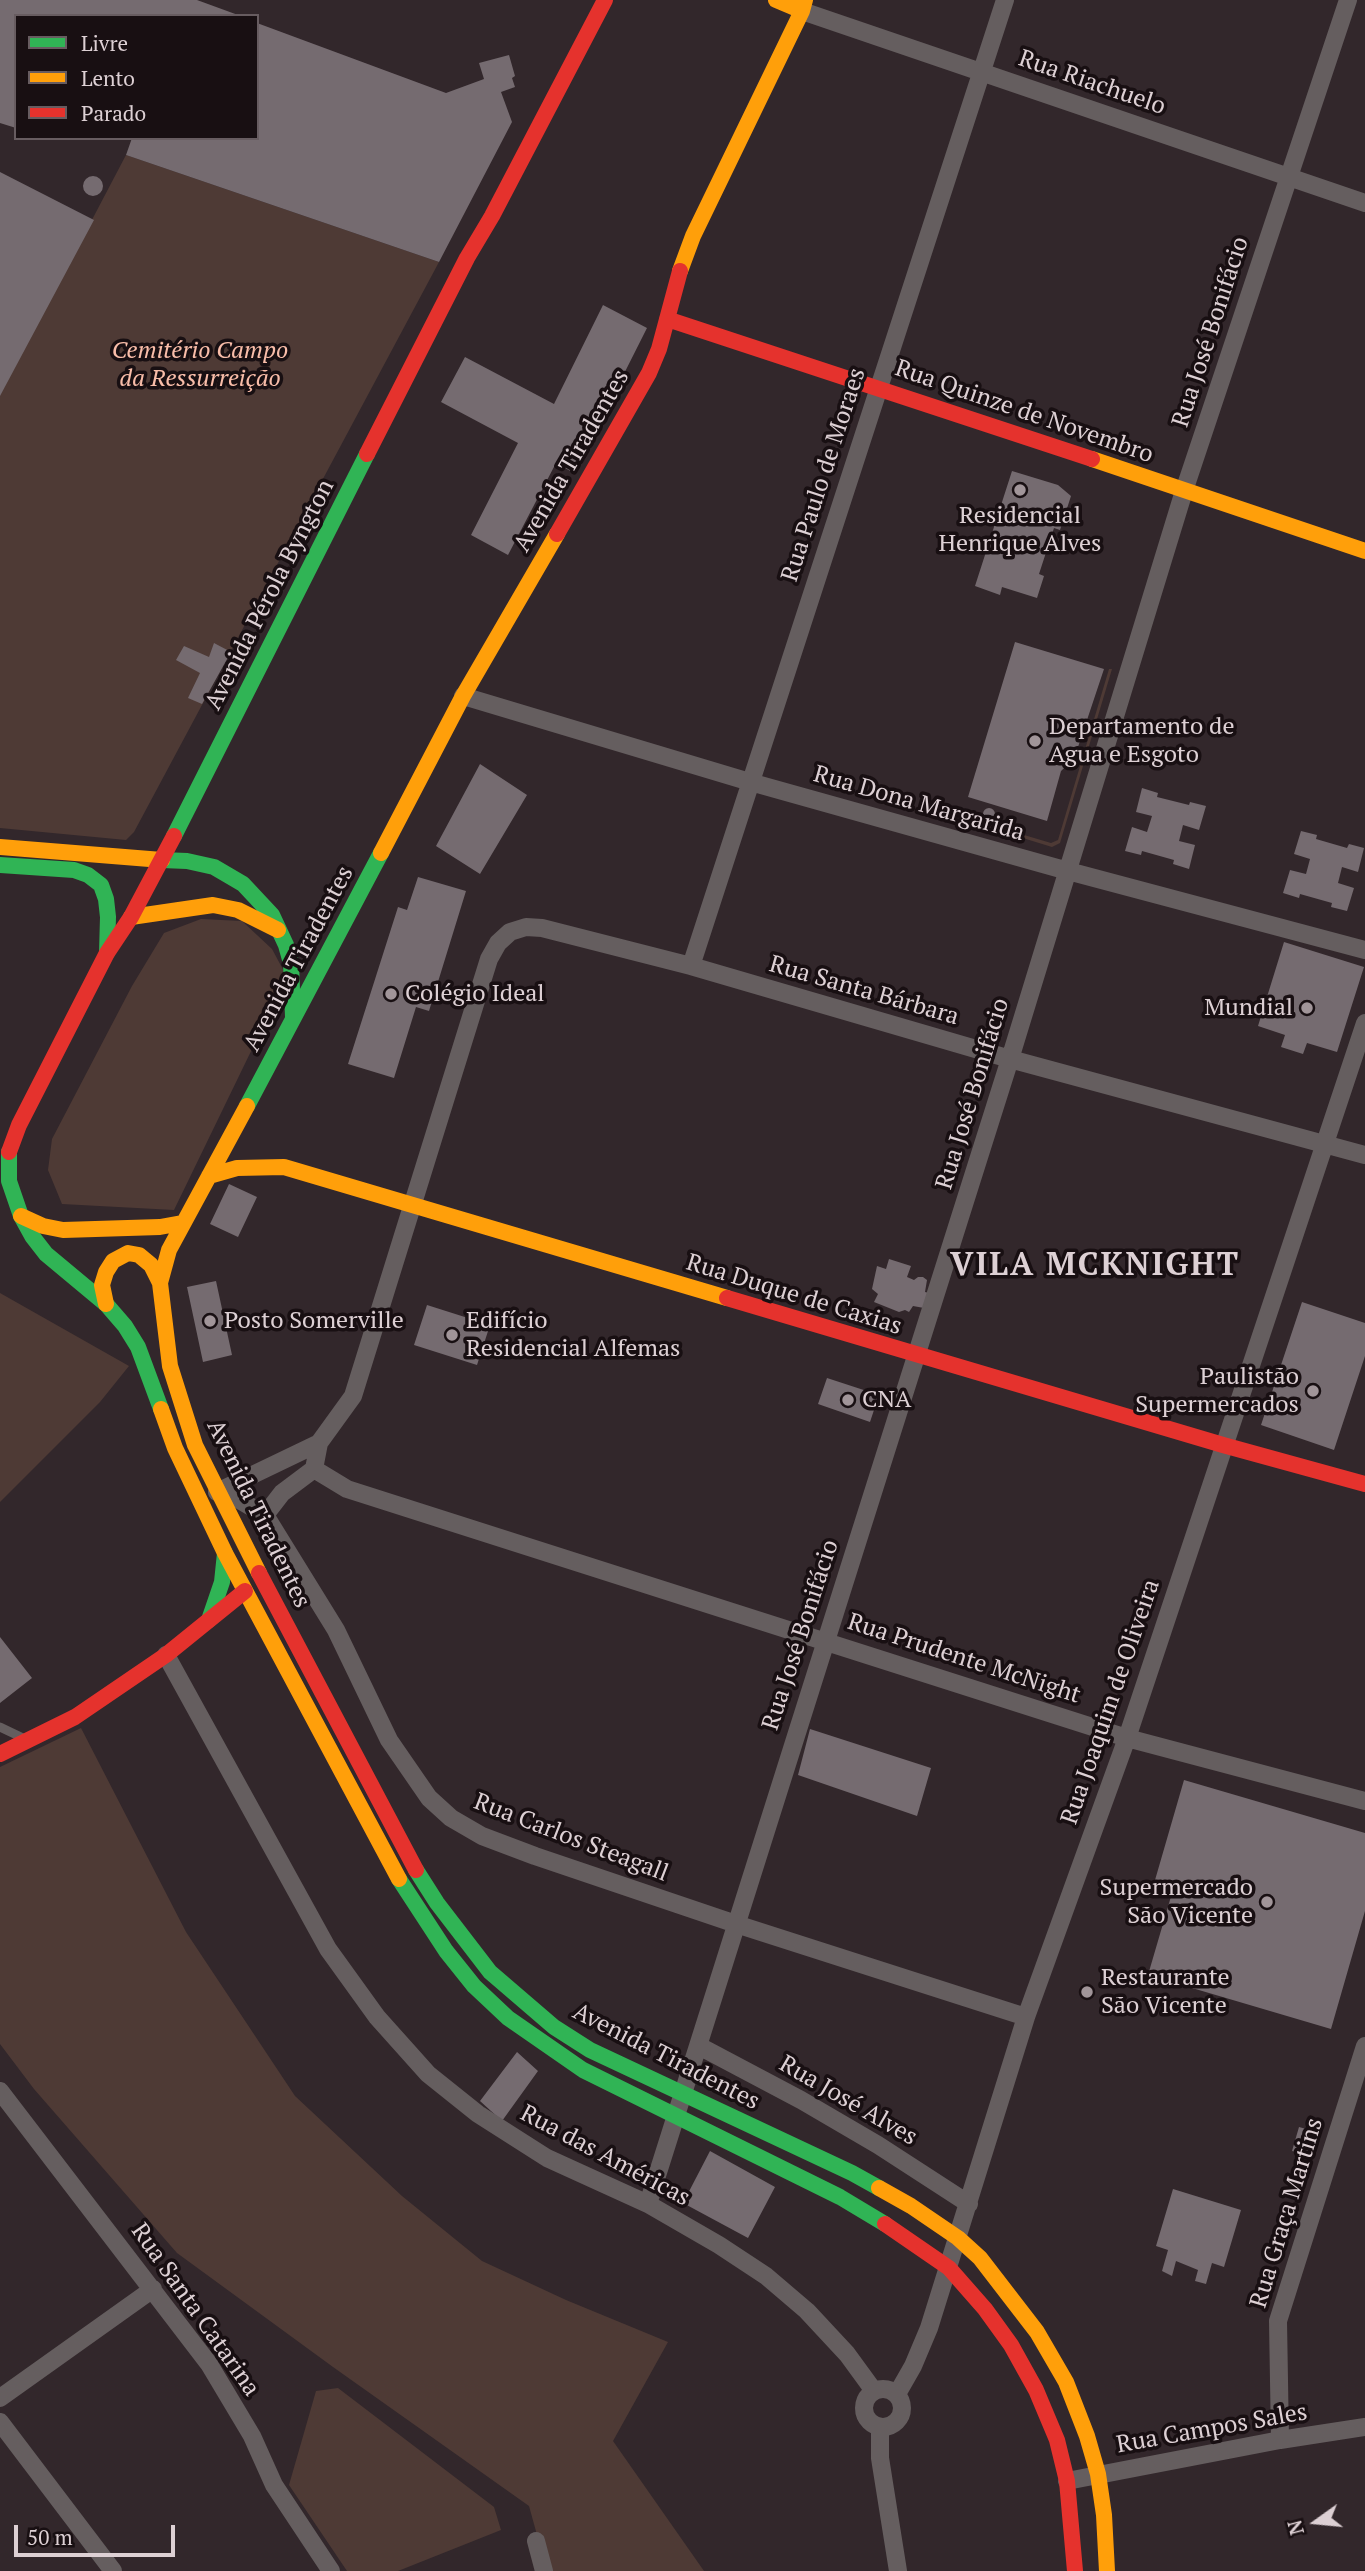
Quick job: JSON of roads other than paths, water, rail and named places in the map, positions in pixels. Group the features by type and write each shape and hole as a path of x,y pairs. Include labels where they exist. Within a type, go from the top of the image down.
{"main road":[{"name":"Avenida Pérola Byngton","path":"21,1216 9,1181 9,1150 19,1125 107,953 131,917 162,860 467,257 492,216 606,0"},
{"path":"776,0 807,4"},
{"name":"Avenida Tiradentes","path":"807,4 693,236 677,279 659,349 649,373 463,696 293,1021 182,1223 163,1265 160,1283 163,1322 170,1366 195,1445 217,1492 415,1868 464,1940 490,1972 554,2027 590,2050 852,2173 911,2206 958,2238 980,2258 1037,2332 1066,2382 1098,2474 1104,2515 1107,2571"},
{"name":"Rua Quinze de Novembro","path":"667,319 1365,551"},
{"path":"0,847 187,861 214,867 243,884 272,915 281,931 291,963 293,1021"},
{"path":"0,865 74,870 88,874 101,885 106,900 107,953"},
{"path":"131,917 213,905 239,910 281,931"},
{"name":"Rua Duque de Caxias","path":"209,1175 237,1168 284,1167 1223,1445 1365,1484"},
{"path":"21,1216 43,1226 63,1230 160,1227 182,1223"},
{"name":"Avenida Tiradentes","path":"21,1216 46,1254 106,1304 125,1326 138,1347 175,1448 225,1553 396,1875 446,1951 474,1986 508,2018 583,2070 840,2197 899,2232 948,2268 985,2309 1011,2345 1036,2390 1057,2440 1068,2481 1074,2571"},
{"path":"106,1304 102,1285 106,1272 113,1261 128,1253 139,1255 151,1265 160,1283"},
{"path":"208,1624 222,1582 225,1553"},
{"path":"0,1754 75,1717 208,1624 245,1591 250,1582 253,1560"}],"street":[{"name":"Rua Paulo de Moraes","path":"691,966 1005,0"},
{"name":"Rua José Bonifácio","path":"648,2204 1010,1059 1184,491 1348,0"},
{"name":"Rua Riachuelo","path":"807,4 983,71 1365,203"},
{"name":"Rua Dona Margarida","path":"463,696 750,782 1365,950"},
{"name":"Rua Santa Bárbara","path":"411,1205 489,958 498,943 510,932 526,927 542,928 691,966 1010,1059 1365,1156"},
{"name":"Rua Joaquim de Oliveira","path":"897,2394 913,2367 929,2328 1026,2017 1127,1738 1365,1023"},
{"path":"265,1515 282,1493 314,1469 319,1443 353,1396 411,1205"},
{"path":"217,1492 319,1443"},
{"name":"Rua Prudente McNight","path":"314,1469 347,1489 1127,1738 1365,1801"},
{"name":"Rua Carlos Steagall","path":"217,1492 265,1515 336,1630 389,1740 429,1798 451,1818 482,1836 535,1856 1026,2017"},
{"name":"Rua das Américas","path":"166,1655 328,1949 377,2017 428,2074 478,2114 547,2158 648,2204 766,2276 815,2319 874,2391"},
{"name":"Rua José Alves","path":"699,2046 801,2100 878,2145 969,2204"},
{"name":"Rua Graça Martins","path":"1280,2440 1278,2321 1365,2046"},
{"name":"Rua Santa Catarina","path":"0,2091 209,2364 252,2436 274,2485 331,2571"},
{"path":"0,2398 153,2289"},
{"path":"890,2389 897,2394 901,2401 901,2417 888,2427 873,2425 863,2412 867,2396 874,2391 890,2389"},
{"path":"0,2421 113,2571"},
{"path":"880,2427 880,2458 898,2571"},
{"name":"Rua Campos Sales","path":"1068,2481 1280,2440 1365,2427"},
{"path":"536,2541 544,2571"}],"lane":[{"path":"0,1727 27,1741"}],"place":[{"name":"Residencial Henrique Alves","path":"1020,490"},
{"name":"Departamento de Agua e Esgoto","path":"1035,741"},
{"name":"Colégio Ideal","path":"391,994"},
{"name":"Mundial","path":"1307,1008"},
{"name":"Posto Somerville","path":"210,1321"},
{"name":"Edifício Residencial Alfemas","path":"452,1335"},
{"name":"Paulistão Supermercados","path":"1313,1391"},
{"name":"CNA","path":"848,1400"},
{"name":"Supermercado São Vicente","path":"1267,1902"},
{"name":"Restaurante São Vicente","path":"1087,1992"}],"district":[{"name":"VILA MCKNIGHT","path":"1095,1266"}],"park label":[{"name":"Cemitério Campo da Ressurreição","path":"200,365"}]}
